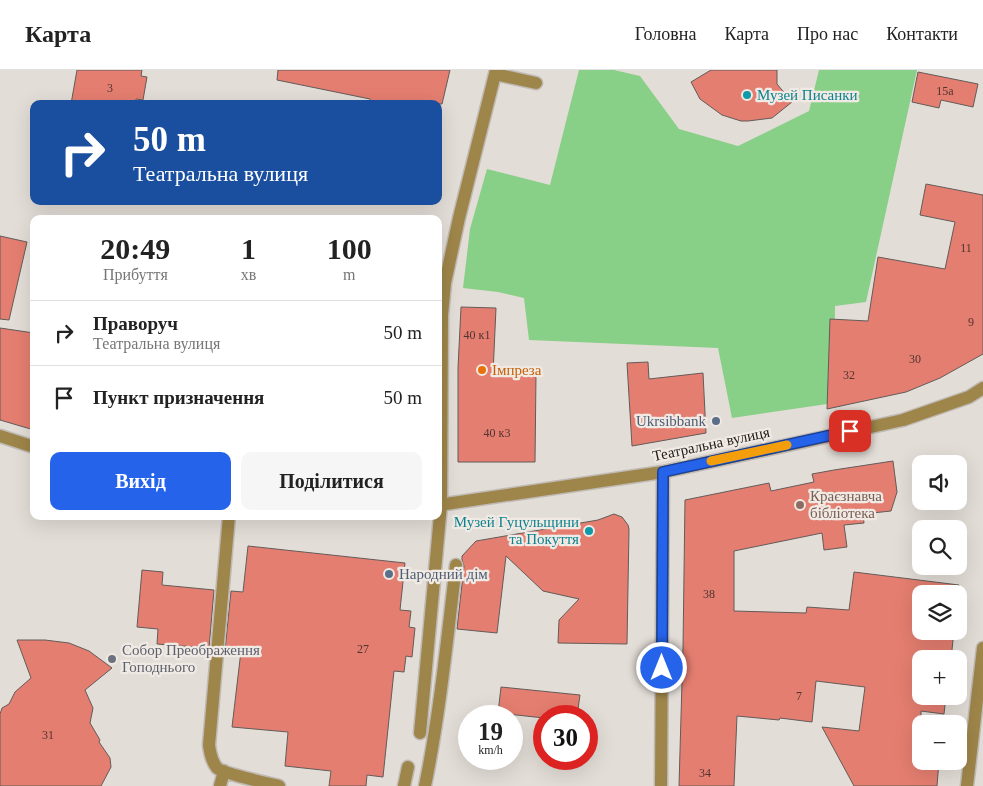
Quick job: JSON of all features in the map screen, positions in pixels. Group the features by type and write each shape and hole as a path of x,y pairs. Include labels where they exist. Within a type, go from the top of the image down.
{"street":[{"path":"442,315 445,283 459,218 495,72 536,84"},
{"name":"Театральна вулиця","path":"442,505 663,472 902,420 969,397 983,388"},
{"path":"0,436 30,446"},
{"path":"661,786 663,472"},
{"path":"229,520 209,745 212,758 218,768 279,786"},
{"path":"420,733 439,520"},
{"path":"425,786 439,705 456,566"},
{"path":"967,786 983,648"},
{"path":"404,786 408,767"},
{"path":"220,786 224,771"}],"green space":[{"path":"579,70 614,70 640,76 679,129 738,146 809,111 819,70 917,70 866,302 835,306 834,403 732,418 718,348 529,340 524,298 498,292 463,288 470,229 487,169 550,185"}],"building":[{"path":"77,70 142,70 141,76 147,77 143,100 72,100"},
{"path":"278,70 450,70 442,104 442,100 370,100 277,80"},
{"name":"Музей Писанки","path":"711,70 777,70 777,84 792,102 772,118 741,121 722,115 700,99 691,82"},
{"path":"918,72 978,84 973,107 941,100 939,108 912,102"},
{"path":"926,184 983,195 983,354 940,378 906,392 827,409 830,319 868,321 878,257 945,269 955,222 920,215"},
{"path":"0,236 27,242 9,320 0,319"},
{"path":"461,307 496,308 493,374 536,374 535,462 458,462 458,368"},
{"path":"0,328 30,332 30,429 0,420"},
{"path":"648,362 649,379 703,373 706,433 632,446 627,363"},
{"path":"893,461 897,492 891,511 863,514 864,523 844,525 847,547 824,550 822,533 734,551 734,611 806,613 807,607 849,610 854,572 959,585 912,585 912,640 953,640 952,650 912,650 912,705 945,705 944,714 921,711 921,715 912,715 912,770 938,770 937,786 854,786 822,727 859,731 865,687 816,681 812,722 737,716 734,786 679,786 685,500 769,483 771,491 814,482 812,474"},
{"path":"614,514 622,517 629,529 627,644 558,643 559,620 579,599 543,591 506,556 497,633 457,629 464,566 462,556 476,541 598,520"},
{"path":"248,546 405,563 400,610 411,611 409,627 415,628 412,657 406,656 404,672 394,671 383,777 367,775 366,786 329,786 331,771 285,766 288,732 232,727 241,651 225,650 231,591 243,592"},
{"path":"142,570 163,572 162,585 214,590 209,648 157,644 158,629 137,627"},
{"path":"17,640 45,640 69,643 89,651 112,668 85,690 93,708 90,723 100,740 99,742 110,758 111,767 101,786 0,786 0,714 2,708 9,704 15,692 31,678"},
{"path":"501,687 580,695 579,705 533,705 533,717 523,716 523,705 499,705"}],"slow traffic":[{"path":"711,461 787,445"}],"place":[{"name":"Музей Писанки","path":"747,95"},
{"name":"Імпреза","path":"482,370"},
{"name":"Ukrsibbank","path":"716,421"},
{"name":"Краєзнавча бібліотека","path":"800,505"},
{"name":"Музей Гуцульщини та Покуття","path":"589,531"},
{"name":"Народний дім","path":"389,574"},
{"name":"Собор Преображення Гоподнього","path":"112,659"}],"route":[{"path":"662,668 663,472 850,431"}]}
